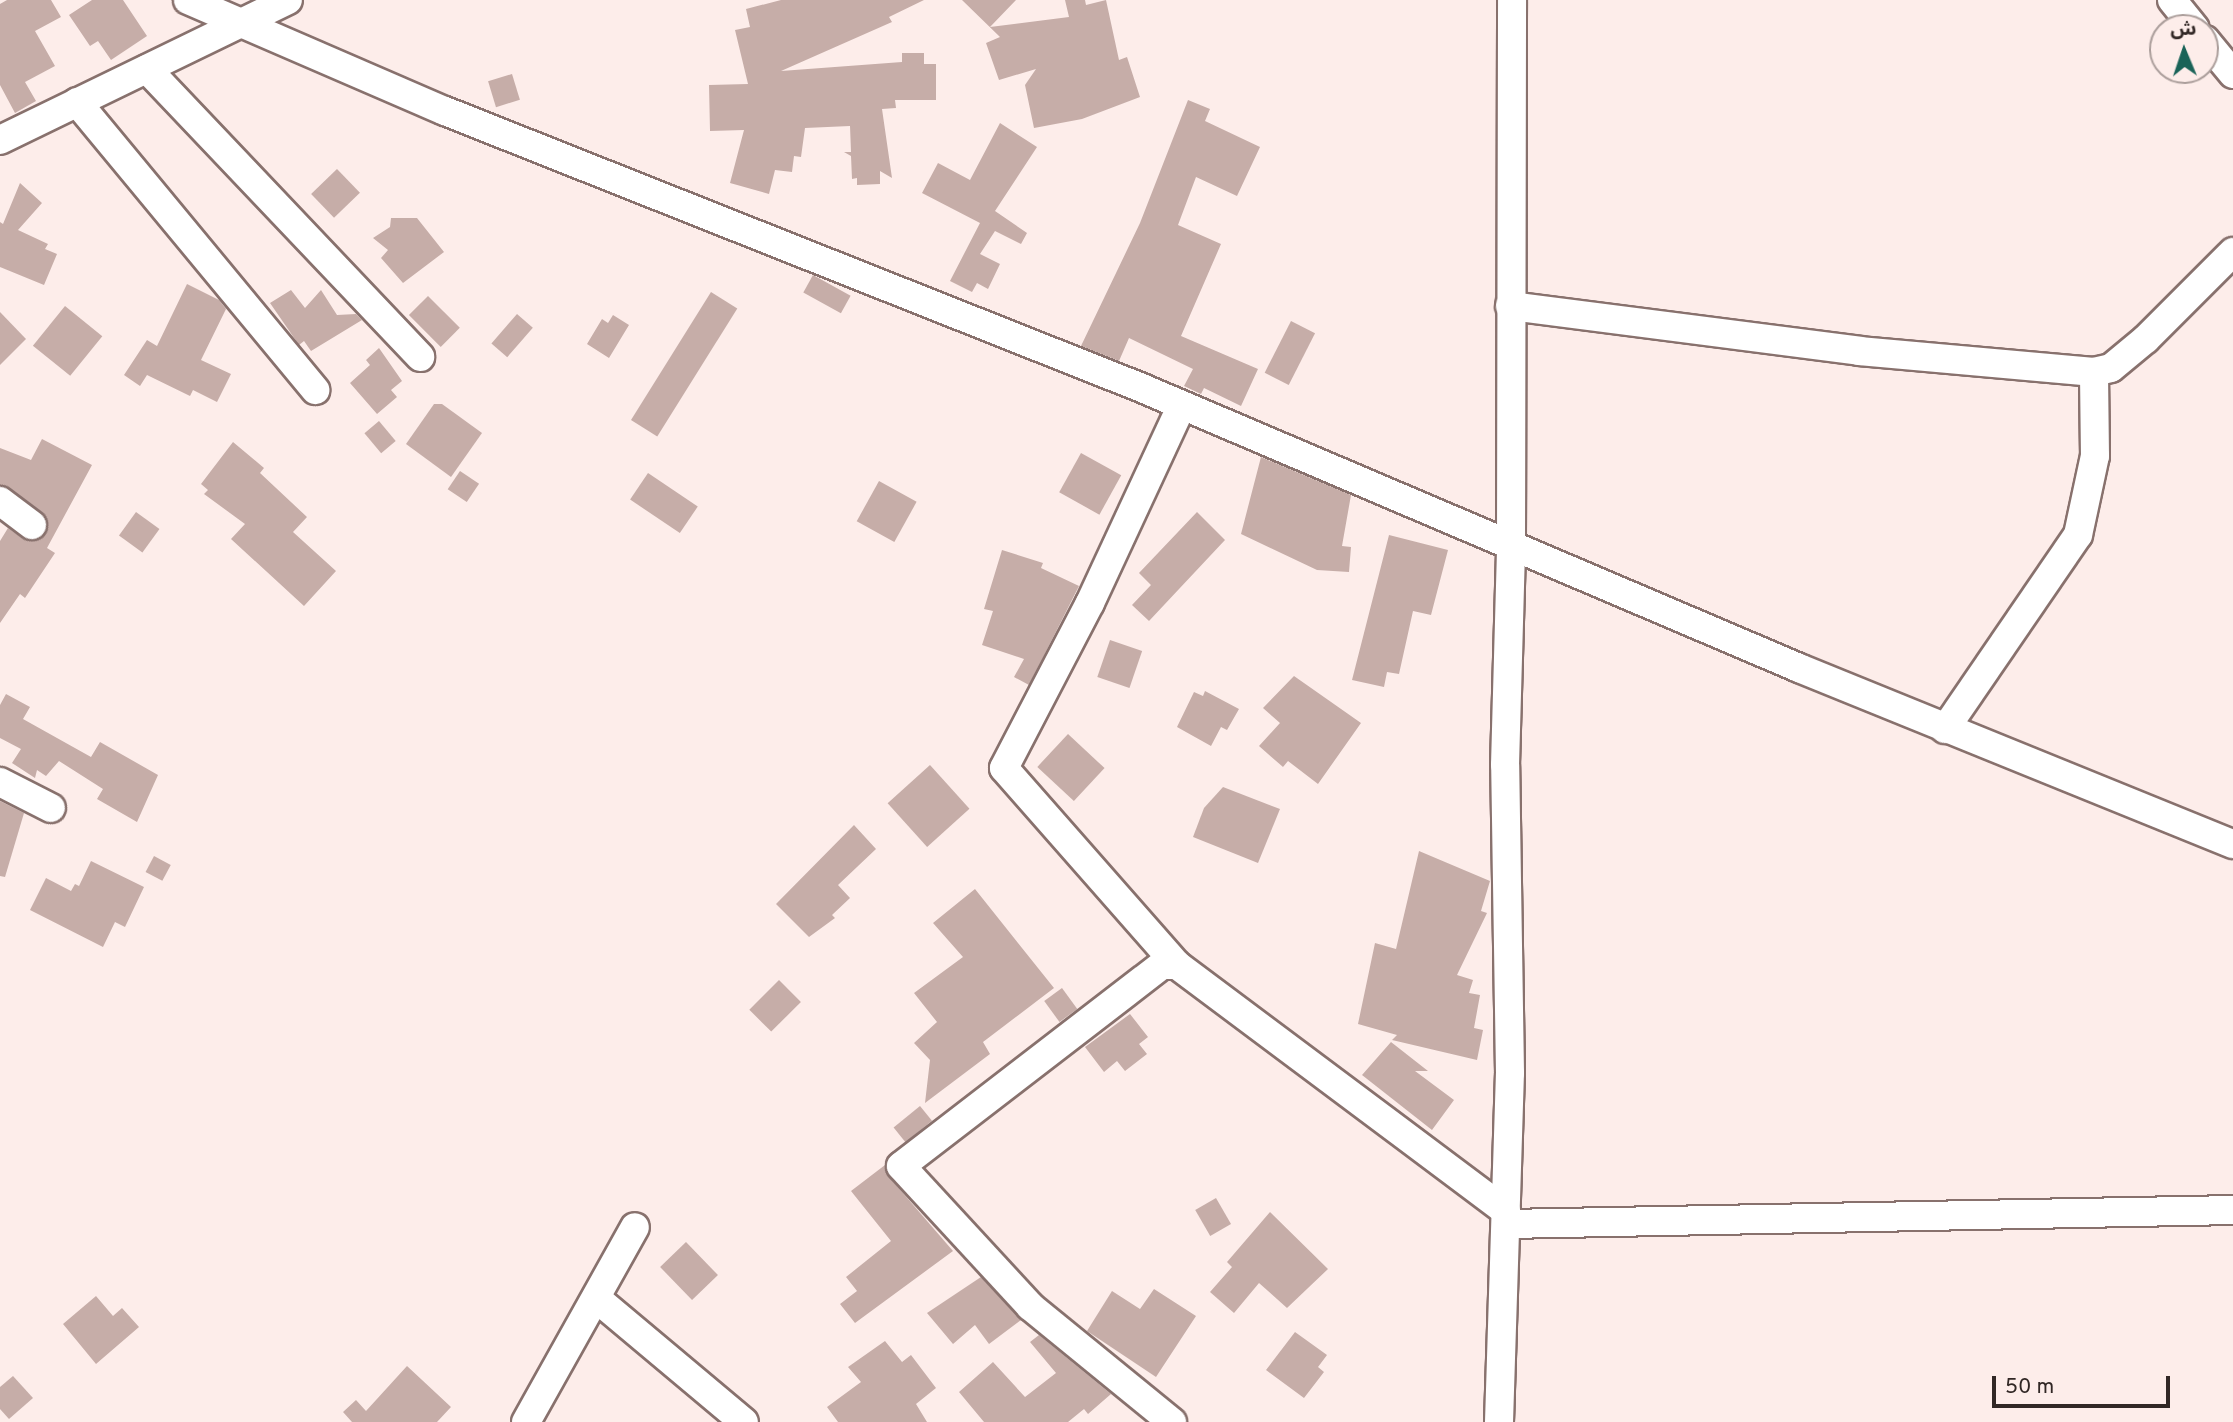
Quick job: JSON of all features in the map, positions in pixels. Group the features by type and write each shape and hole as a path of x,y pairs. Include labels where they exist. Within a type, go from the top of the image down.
{"street":[{"path":"188,0 240,24 1182,405 1945,729 2233,844"},
{"path":"0,140 288,0"},
{"path":"1499,1422 1510,1073 1504,765 1511,544 1512,0"},
{"path":"2172,0 2184,14"},
{"path":"2219,57 2233,74"},
{"path":"147,69 421,357"},
{"path":"77,102 315,390"},
{"path":"1510,306 1859,351 2094,372 2111,368 2146,339 2233,252"},
{"path":"1945,729 2078,535 2095,456 2094,372"},
{"path":"1182,405 1090,603 1004,768 1177,965 1506,1217 2233,1210"},
{"path":"0,501 32,525"},
{"path":"0,782 51,808"},
{"path":"1172,1422 1030,1306 901,1166 1162,965 1177,965"},
{"path":"526,1422 635,1227"},
{"path":"596,1298 744,1422"}],"building":[{"path":"7,0 51,0 61,17 35,31 55,66 25,82 36,101 15,113 0,85 0,4"},
{"path":"92,0 123,0 147,36 111,60 98,41 90,46 69,15"},
{"path":"781,0 924,0 889,17 892,22 781,71 902,62 902,53 924,53 924,64 936,64 936,100 895,100 896,108 882,109 892,178 880,171 880,184 857,185 857,178 852,179 851,156 844,152 851,152 850,126 805,128 801,157 794,156 792,172 775,170 769,194 730,183 744,130 710,131 709,85 748,84 735,30 750,27 746,9"},
{"path":"962,0 1016,0 990,27 1069,17 1065,0 1085,0 1086,5 1106,0 1119,60 1127,57 1140,97 1082,119 1034,128 1025,85 1036,69 999,80 986,43 1000,37"},
{"path":"512,74 520,100 496,107 488,81"},
{"path":"1188,100 1210,109 1205,121 1260,147 1237,196 1196,177 1178,225 1221,244 1181,336 1258,369 1241,406 1204,388 1201,394 1184,386 1193,369 1129,338 1119,361 1081,346 1140,223"},
{"path":"1000,123 1037,147 995,211 1027,233 1021,244 995,231 980,254 1000,264 988,289 977,283 972,292 950,281 980,223 922,193 938,163 970,180"},
{"path":"337,169 360,193 334,218 311,194"},
{"path":"20,183 42,203 18,230 48,244 45,249 57,254 44,285 0,267 0,222 3,224"},
{"path":"391,218 417,218 444,252 403,283 381,258 388,250 373,238 390,227"},
{"path":"813,275 851,296 841,313 803,292"},
{"path":"187,284 219,300 226,309 201,360 231,374 217,402 193,390 190,396 147,375 140,386 124,375 147,340 157,346"},
{"path":"291,290 305,308 321,290 337,315 356,314 362,320 311,351 304,341 299,345 270,303"},
{"path":"711,292 737,308 657,436 631,420"},
{"path":"428,296 460,328 441,347 409,315"},
{"path":"65,306 102,336 70,376 33,346"},
{"path":"0,312 26,339 0,365"},
{"path":"517,314 533,328 507,357 491,343"},
{"path":"613,315 629,325 609,358 587,344 602,319 608,323"},
{"path":"1291,321 1315,333 1289,385 1265,373"},
{"path":"379,348 402,381 391,390 397,397 377,414 350,383 370,365 366,360"},
{"path":"434,404 442,404 482,433 451,477 406,444"},
{"path":"379,421 396,441 381,453 364,433"},
{"path":"42,439 92,465 47,548 55,553 25,598 20,594 0,623 0,541 8,528 23,539 38,540 48,526 42,512 0,485 0,448 31,460"},
{"path":"233,442 264,468 260,473 307,517 293,532 336,571 304,606 231,539 245,524 204,494 208,490 201,484"},
{"path":"1081,453 1121,475 1099,515 1059,492"},
{"path":"1261,457 1351,495 1342,546 1351,547 1349,572 1317,570 1241,534"},
{"path":"460,471 479,484 467,502 448,489"},
{"path":"648,473 698,507 680,533 630,500"},
{"path":"879,481 917,502 894,542 857,521"},
{"path":"136,512 159,529 142,553 119,535"},
{"path":"1197,512 1225,540 1149,621 1132,605 1151,585 1139,573"},
{"path":"1389,535 1448,550 1431,615 1413,611 1399,674 1387,672 1384,687 1352,680"},
{"path":"1002,550 1043,563 1041,568 1079,586 1029,685 1014,677 1024,659 982,645 993,611 984,609"},
{"path":"1110,640 1142,651 1129,688 1097,677"},
{"path":"1294,676 1361,723 1318,784 1288,761 1283,767 1259,746 1280,723 1263,708"},
{"path":"1205,691 1239,709 1227,730 1221,727 1211,746 1177,727 1194,692 1203,696"},
{"path":"6,694 30,707 23,719 91,757 100,742 158,775 137,822 97,799 103,789 59,761 46,776 37,770 35,778 12,763 21,749 0,738 0,705"},
{"path":"1068,734 1105,768 1074,801 1037,767"},
{"path":"930,765 969,809 927,847 888,803"},
{"path":"1223,787 1280,809 1258,863 1193,837 1204,808"},
{"path":"0,801 24,813 5,877 0,876"},
{"path":"854,825 876,849 838,885 850,898 832,915 835,918 809,937 776,904"},
{"path":"1419,851 1490,881 1481,911 1487,913 1457,975 1473,980 1469,993 1480,995 1474,1028 1483,1030 1477,1060 1392,1040 1397,1035 1358,1024 1375,943 1396,949"},
{"path":"154,856 171,865 162,881 146,872"},
{"path":"91,861 144,887 125,927 115,922 103,947 30,910 46,878 71,891 75,884 79,886"},
{"path":"975,889 1054,988 983,1042 990,1054 925,1103 930,1060 914,1043 937,1022 914,993 963,957 933,923"},
{"path":"779,980 801,1002 771,1032 749,1010"},
{"path":"1062,988 1077,1009 1059,1022 1044,1001"},
{"path":"1130,1014 1148,1037 1139,1044 1147,1054 1125,1071 1117,1061 1104,1072 1085,1047"},
{"path":"1391,1042 1428,1071 1415,1071 1454,1100 1432,1130 1362,1075"},
{"path":"920,1106 932,1121 906,1142 894,1127"},
{"path":"885,1165 889,1177 953,1251 855,1323 840,1304 857,1291 846,1277 891,1241 851,1191"},
{"path":"1216,1198 1231,1224 1210,1236 1195,1210"},
{"path":"1270,1212 1328,1269 1287,1308 1259,1283 1234,1313 1210,1292 1232,1267 1227,1262"},
{"path":"686,1242 718,1275 692,1300 660,1267"},
{"path":"981,1277 1021,1320 989,1344 975,1325 953,1344 927,1313"},
{"path":"1154,1289 1196,1316 1156,1377 1087,1331 1112,1291 1140,1309"},
{"path":"96,1296 113,1316 122,1308 139,1327 96,1364 63,1324"},
{"path":"1295,1332 1327,1355 1318,1367 1324,1372 1304,1398 1266,1370"},
{"path":"1039,1335 1111,1394 1088,1414 1084,1409 1068,1422 984,1422 959,1392 993,1362 1025,1397 1056,1373 1030,1342"},
{"path":"885,1341 902,1362 911,1355 936,1388 916,1404 927,1422 838,1422 827,1407 861,1382 848,1367"},
{"path":"407,1366 451,1407 437,1422 352,1422 343,1412 356,1400 366,1411"},
{"path":"13,1376 33,1398 9,1419 0,1409 0,1387"}]}
